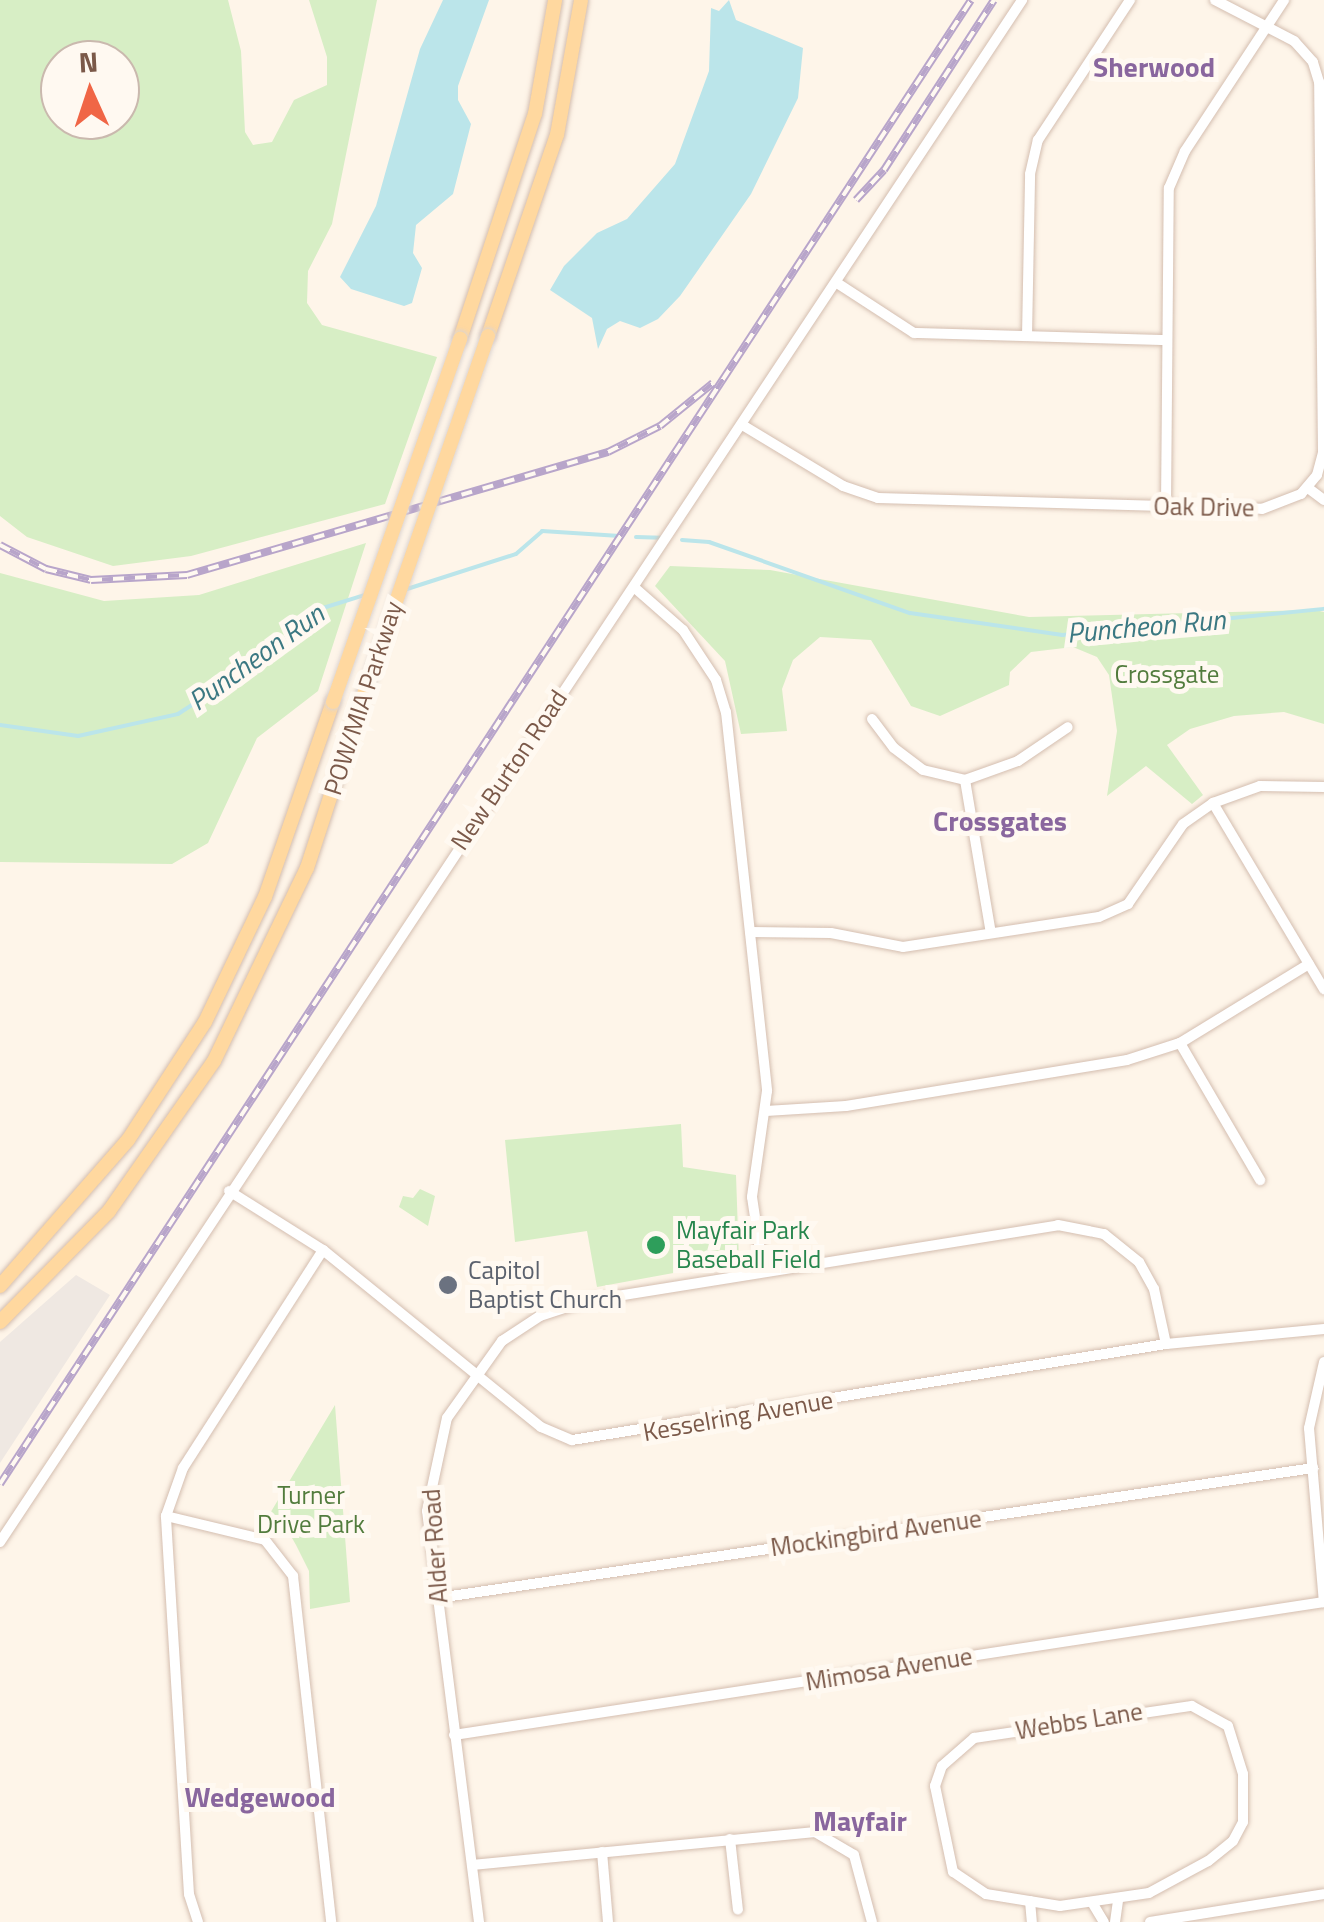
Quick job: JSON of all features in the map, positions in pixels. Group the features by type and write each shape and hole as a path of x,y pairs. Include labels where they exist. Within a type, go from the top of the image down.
{"main road":[{"name":"POW/MIA Parkway","path":"0,1286 128,1140 206,1022 265,897 530,132 555,0"},
{"name":"POW/MIA Parkway","path":"0,1322 109,1211 214,1061 307,868 557,136 581,0"}],"street":[{"name":"New Burton Road","path":"0,1542 229,1191 744,426 1022,0"},
{"path":"1027,336 1030,174 1038,140 1130,0"},
{"path":"1215,0 1268,26 1306,51 1322,102 1323,452 1308,488 1324,500"},
{"path":"1166,506 1165,340 1172,174 1284,0"},
{"path":"838,283 914,333 1165,340"},
{"name":"Oak Drive","path":"744,426 869,496 1262,509 1292,501 1308,488"},
{"path":"635,588 683,630 721,695 750,932 766,1112 752,1196 763,1271"},
{"path":"872,719 894,748 924,770 965,780 1018,761 1068,727"},
{"path":"965,780 991,934"},
{"path":"750,932 831,933 902,947 1099,917 1128,904 1182,824 1213,803 1260,786 1324,788"},
{"path":"1213,803 1324,989"},
{"path":"766,1112 1002,1082 1180,1043 1309,964"},
{"path":"1180,1043 1260,1180"},
{"name":"Kesselring Avenue","path":"229,1191 323,1250 549,1432 585,1440 1166,1344 1324,1328"},
{"name":"Alder Road","path":"479,1922 438,1598 429,1483 447,1418 475,1373 502,1341 562,1307 763,1271 1076,1226 1104,1234 1138,1262 1154,1288 1166,1344"},
{"path":"198,1922 189,1894 166,1516 182,1468 323,1250"},
{"path":"1324,1362 1310,1408 1324,1602"},
{"name":"Mockingbird Avenue","path":"438,1598 1314,1468"},
{"path":"166,1516 265,1540 293,1576 331,1922"},
{"name":"Mimosa Avenue","path":"454,1735 1324,1602"},
{"name":"Webbs Lane","path":"1166,1708 1210,1713 1228,1726 1240,1750 1243,1822 1233,1841 1208,1861 1149,1894 1118,1900 1093,1904 986,1894 953,1872 935,1786 955,1752 974,1738 1166,1708"},
{"path":"472,1865 815,1832 846,1844 864,1878 872,1922"},
{"path":"730,1839 738,1910"},
{"path":"602,1852 608,1922"},
{"path":"1150,1922 1324,1894"},
{"path":"1115,1922 1118,1900"},
{"path":"1030,1901 1032,1922"},
{"path":"1093,1904 1104,1922"}],"shaded area":[{"path":"76,1275 110,1295 0,1463 0,1342"}],"green space":[{"path":"0,0 228,0 241,51 245,132 253,145 272,142 294,100 327,85 327,57 309,0 377,0 332,224 308,271 307,303 322,325 437,357 385,504 191,556 113,566 27,537 0,516"},
{"path":"366,543 318,691 257,738 208,843 172,864 0,862 0,573 104,601 199,595"},
{"name":"Crossgate","path":"670,566 770,570 1029,617 1324,612 1324,724 1284,712 1234,716 1190,729 1167,745 1203,795 1192,804 1146,766 1107,796 1117,731 1109,675 1097,657 1073,647 1031,652 1010,672 1009,685 940,716 911,706 871,640 820,637 793,660 782,689 787,731 741,734 725,661 655,586"},
{"path":"681,1124 683,1167 736,1175 739,1261 597,1287 587,1231 515,1242 505,1140"},
{"path":"420,1189 435,1196 428,1226 399,1207 403,1196 413,1198"},
{"name":"Turner Drive Park","path":"335,1405 350,1602 310,1609 309,1571 288,1531 266,1520"}],"water":[{"path":"443,0 489,0 458,86 458,100 471,124 453,194 416,225 413,253 422,268 412,303 404,306 351,289 340,277 376,206 420,49"},
{"path":"729,0 736,20 803,48 798,98 751,194 680,296 658,319 640,328 620,321 607,329 598,349 592,318 550,290 564,266 597,233 627,219 675,164 709,71 711,8 719,11"}],"waterway":[{"name":"Puncheon Run","path":"407,589 516,554 542,531 620,536"},
{"name":"Puncheon Run","path":"636,537 661,538"},
{"name":"Puncheon Run","path":"682,540 709,542 910,613 1062,635 1324,609"},
{"name":"Puncheon Run","path":"0,725 78,736 178,714 272,653 310,612 368,594"}],"railway":[{"path":"0,1484 971,0"},
{"path":"856,200 884,170 994,0"},
{"path":"0,545 46,569 91,580 187,575 608,452 660,426 713,383"}],"place":[{"name":"Mayfair Park Baseball Field","path":"656,1245"},
{"name":"Capitol Baptist Church","path":"448,1285"}],"district":[{"name":"Sherwood","path":"1154,67"},
{"name":"Crossgates","path":"1000,821"},
{"name":"Wedgewood","path":"260,1797"},
{"name":"Mayfair","path":"860,1821"}]}
